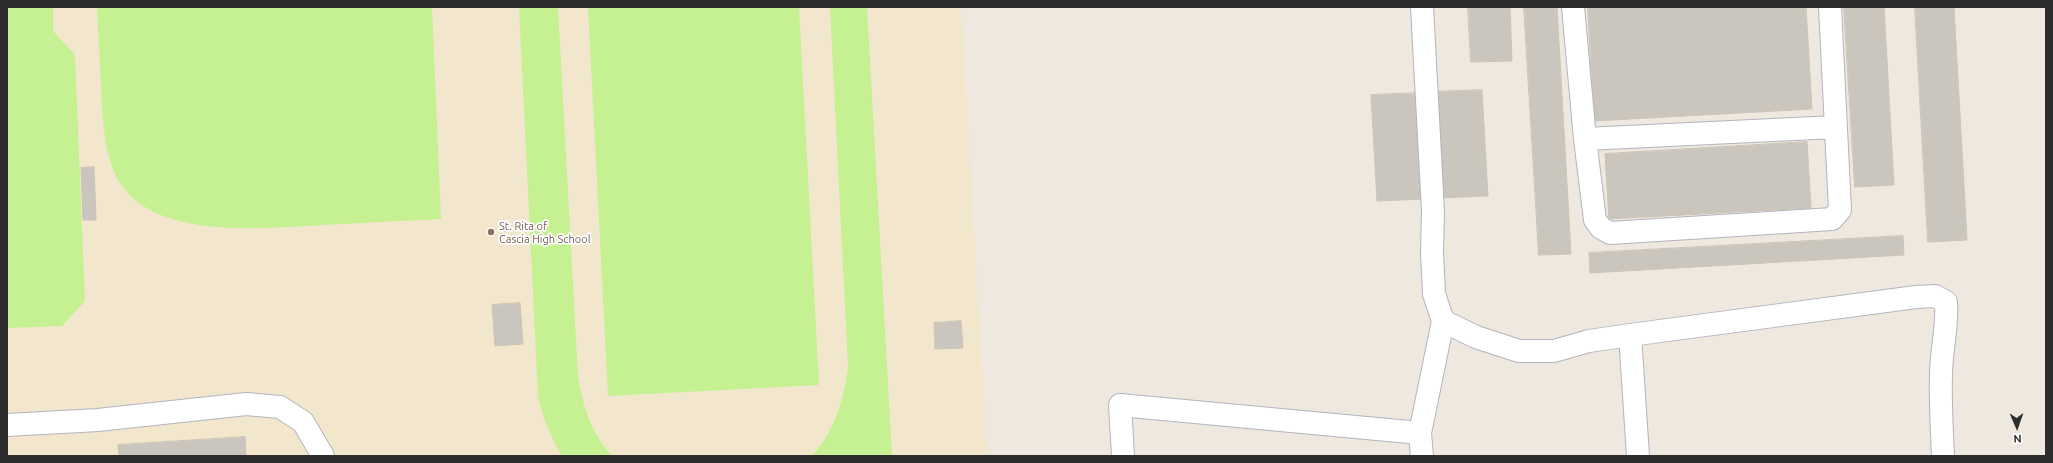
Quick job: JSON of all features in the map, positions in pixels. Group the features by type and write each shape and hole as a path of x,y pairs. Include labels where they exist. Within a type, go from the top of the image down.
{"lane":[{"path":"1422,7 1433,211 1432,253 1434,294 1443,321 1420,433 1422,456"},
{"path":"1573,7 1585,139 1595,220 1600,228 1610,233 1832,219 1840,210 1830,7"},
{"path":"1585,139 1836,127"},
{"path":"1443,321 1476,337 1519,350 1554,351 1590,341 1760,316 1935,296 1946,302 1947,315 1944,326 1941,375 1943,456"},
{"path":"1630,335 1638,456"},
{"path":"7,424 98,420 246,404 280,407 303,422 323,456"},
{"path":"1123,456 1120,405 1420,433"}],"shaded area":[{"name":"St. Rita of Cascia High School","path":"7,7 961,7 987,456 7,456"}],"green space":[{"path":"7,7 53,7 53,31 75,55 85,301 62,326 7,328"},
{"path":"97,7 432,7 441,219 269,228 239,228 208,226 179,221 152,211 131,196 115,174 108,153 103,121"},
{"path":"519,7 558,7 578,377 589,419 598,438 612,456 562,456 547,427 538,396"},
{"path":"588,7 799,7 819,385 608,396"},
{"path":"830,7 867,7 892,456 812,456 827,436 837,414 844,390 848,366"}],"building":[{"path":"1468,7 1510,7 1512,61 1471,62"},
{"path":"1524,7 1557,7 1571,254 1539,255"},
{"path":"1588,7 1806,7 1812,109 1594,121"},
{"path":"1844,7 1884,7 1894,185 1855,187"},
{"path":"1915,7 1954,7 1967,240 1928,242"},
{"path":"1482,90 1488,196 1440,198 1434,92"},
{"path":"1419,93 1425,199 1377,201 1371,95"},
{"path":"1807,142 1811,208 1609,219 1605,154"},
{"path":"94,167 96,220 83,220 81,168"},
{"path":"1903,236 1904,255 1590,273 1589,253"},
{"path":"520,303 523,344 495,346 492,305"},
{"path":"961,321 963,348 935,349 934,323"},
{"path":"245,437 246,456 119,456 118,445"}],"place":[{"name":"St. Rita of Cascia High School","path":"491,232"}]}
